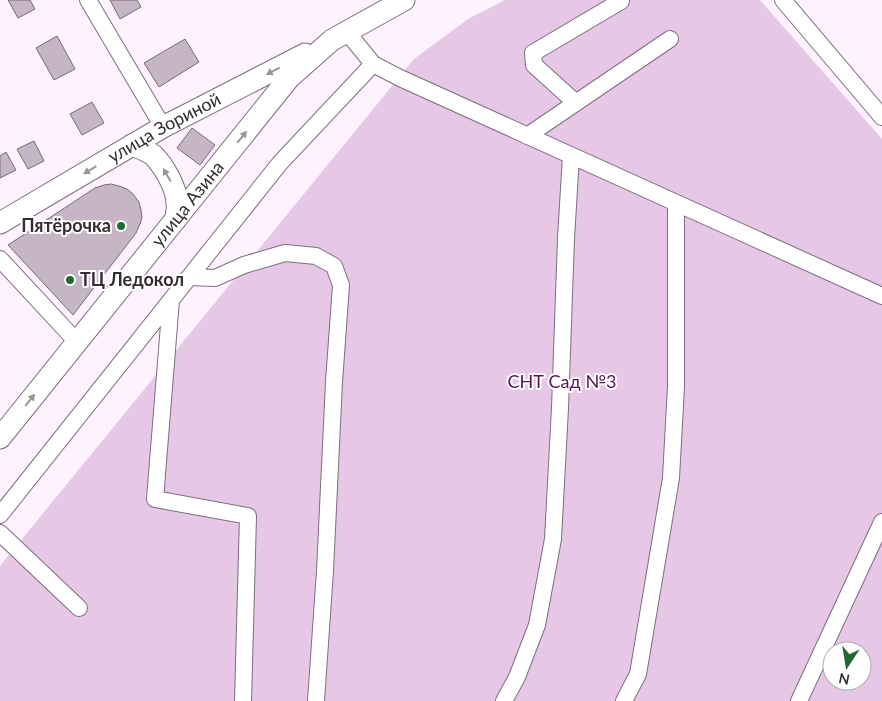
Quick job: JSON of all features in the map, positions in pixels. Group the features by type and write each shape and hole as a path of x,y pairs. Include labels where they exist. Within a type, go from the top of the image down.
{"main road":[{"name":"улица Азина","path":"0,438 289,78 340,36 404,0"},
{"name":"улица Зориной","path":"3,216 163,128 340,36"},
{"path":"132,145 143,148 153,156 164,170 175,191 178,205 176,219"}],"street":[{"path":"88,0 163,128"},
{"path":"783,0 882,117"},
{"path":"576,103 534,65 534,53 622,1"},
{"path":"340,36 373,64 400,78 882,296"},
{"path":"528,136 670,39"},
{"path":"0,515 280,163 373,64"},
{"path":"504,701 517,677 536,625 552,539 571,156"},
{"path":"624,701 638,674 671,478 676,386 676,204"},
{"path":"189,277 215,278 244,265 285,253 316,256 334,266 341,285 316,701"},
{"path":"0,259 77,342"},
{"path":"171,300 155,499 248,516 243,701"},
{"path":"799,701 882,522"},
{"path":"0,533 79,608"}],"green space":[{"name":"СНТ Сад №3","path":"505,0 760,0 882,139 882,701 0,701 0,566 414,59 468,19"}],"building":[{"path":"8,0 30,0 35,9 18,18"},
{"path":"110,0 137,0 141,7 120,19"},
{"path":"57,36 75,69 54,80 36,48"},
{"path":"185,39 199,62 159,87 144,63"},
{"path":"92,102 104,123 82,135 70,114"},
{"path":"192,128 215,145 200,165 177,148"},
{"path":"34,141 44,161 28,169 17,149"},
{"path":"6,152 16,170 0,178 0,156"},
{"name":"ТЦ Ледокол","path":"111,184 127,189 133,194 139,202 142,218 136,233 73,315 8,245 95,188"}],"place":[{"name":"Пятёрочка","path":"121,226"},
{"name":"ТЦ Ледокол","path":"70,280"}]}
